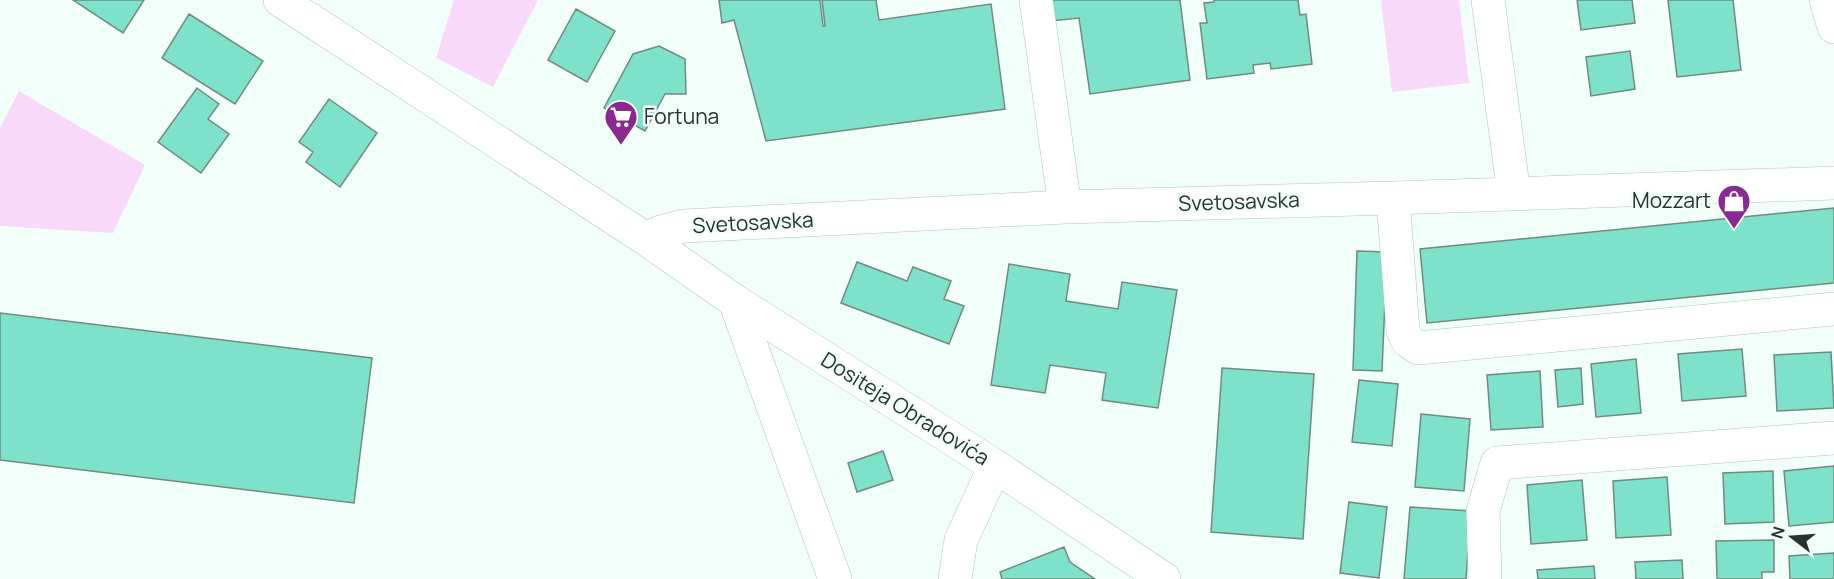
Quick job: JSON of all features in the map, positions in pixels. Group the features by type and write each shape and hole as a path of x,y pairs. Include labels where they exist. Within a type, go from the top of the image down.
{"street":[{"name":"Dositeja Obradovića","path":"280,0 646,239 735,301 996,466 1164,579"},
{"path":"1036,0 1065,207"},
{"path":"1488,0 1514,194"},
{"path":"1826,0 1834,27"},
{"name":"Svetosavska","path":"646,239 684,226 1065,207 1834,183"},
{"path":"1393,198 1403,331 1407,341 1418,348 1834,309"},
{"path":"735,301 835,579"},
{"path":"1485,579 1483,511 1497,463 1834,438"},
{"path":"955,579 962,540 996,466"}],"shaded area":[{"path":"454,0 538,0 493,87 436,58"},
{"path":"1381,0 1459,0 1469,83 1392,92"},
{"path":"19,91 145,165 113,233 0,226 0,128"}],"building":[{"path":"73,0 144,0 123,33"},
{"path":"719,0 820,0 823,26 825,26 822,0 876,0 879,20 991,4 1005,109 766,141 734,20 722,23"},
{"path":"1048,0 1180,0 1190,80 1090,94 1079,18 1051,21"},
{"path":"1214,0 1298,0 1300,15 1306,14 1312,64 1271,69 1270,63 1253,65 1254,73 1207,79 1200,23 1207,23 1204,3 1214,2"},
{"path":"1577,0 1632,0 1635,23 1581,30"},
{"path":"1668,0 1733,0 1741,70 1677,77"},
{"path":"576,9 615,31 587,82 548,60"},
{"path":"189,14 263,61 235,104 162,58"},
{"path":"659,46 685,59 686,94 665,94 645,131 604,108 633,54"},
{"path":"1630,51 1635,89 1591,96 1586,57"},
{"path":"197,88 219,104 208,119 229,134 201,173 158,142"},
{"path":"329,99 377,133 340,187 306,162 313,152 299,142"},
{"path":"1834,208 1834,283 1427,323 1420,249"},
{"path":"1357,251 1387,252 1382,371 1353,370"},
{"path":"857,262 907,281 913,267 951,281 944,299 964,306 949,344 841,303"},
{"path":"1009,264 1070,274 1066,301 1118,309 1122,282 1177,290 1158,408 1102,400 1106,373 1050,365 1045,393 991,385"},
{"path":"0,313 372,358 354,503 0,460"},
{"path":"1742,349 1746,396 1682,401 1678,354"},
{"path":"1831,352 1834,408 1777,411 1774,355"},
{"path":"1636,359 1641,413 1596,417 1591,364"},
{"path":"1222,368 1314,374 1303,539 1211,532"},
{"path":"1581,368 1583,404 1558,407 1555,370"},
{"path":"1540,371 1543,427 1491,430 1487,375"},
{"path":"1359,380 1398,384 1392,446 1352,442"},
{"path":"1421,414 1470,419 1464,491 1415,487"},
{"path":"883,451 893,480 857,492 848,463"},
{"path":"1834,466 1834,522 1789,526 1784,471"},
{"path":"1773,471 1774,522 1725,524 1723,473"},
{"path":"1667,477 1671,535 1616,538 1613,481"},
{"path":"1582,480 1587,540 1531,544 1527,485"},
{"path":"1349,502 1387,507 1379,578 1340,573"},
{"path":"1410,507 1471,511 1466,579 1404,579"},
{"path":"1774,540 1774,572 1762,572 1762,579 1717,579 1716,541"},
{"path":"1064,547 1070,562 1095,579 1002,579 1000,572"},
{"path":"1834,553 1834,579 1790,579 1789,556"},
{"path":"1682,560 1683,579 1636,579 1635,562"},
{"path":"1594,566 1595,579 1538,579 1537,570"}],"place":[{"name":"Fortuna","path":"621,146"},
{"name":"Mozzart","path":"1734,230"}]}
